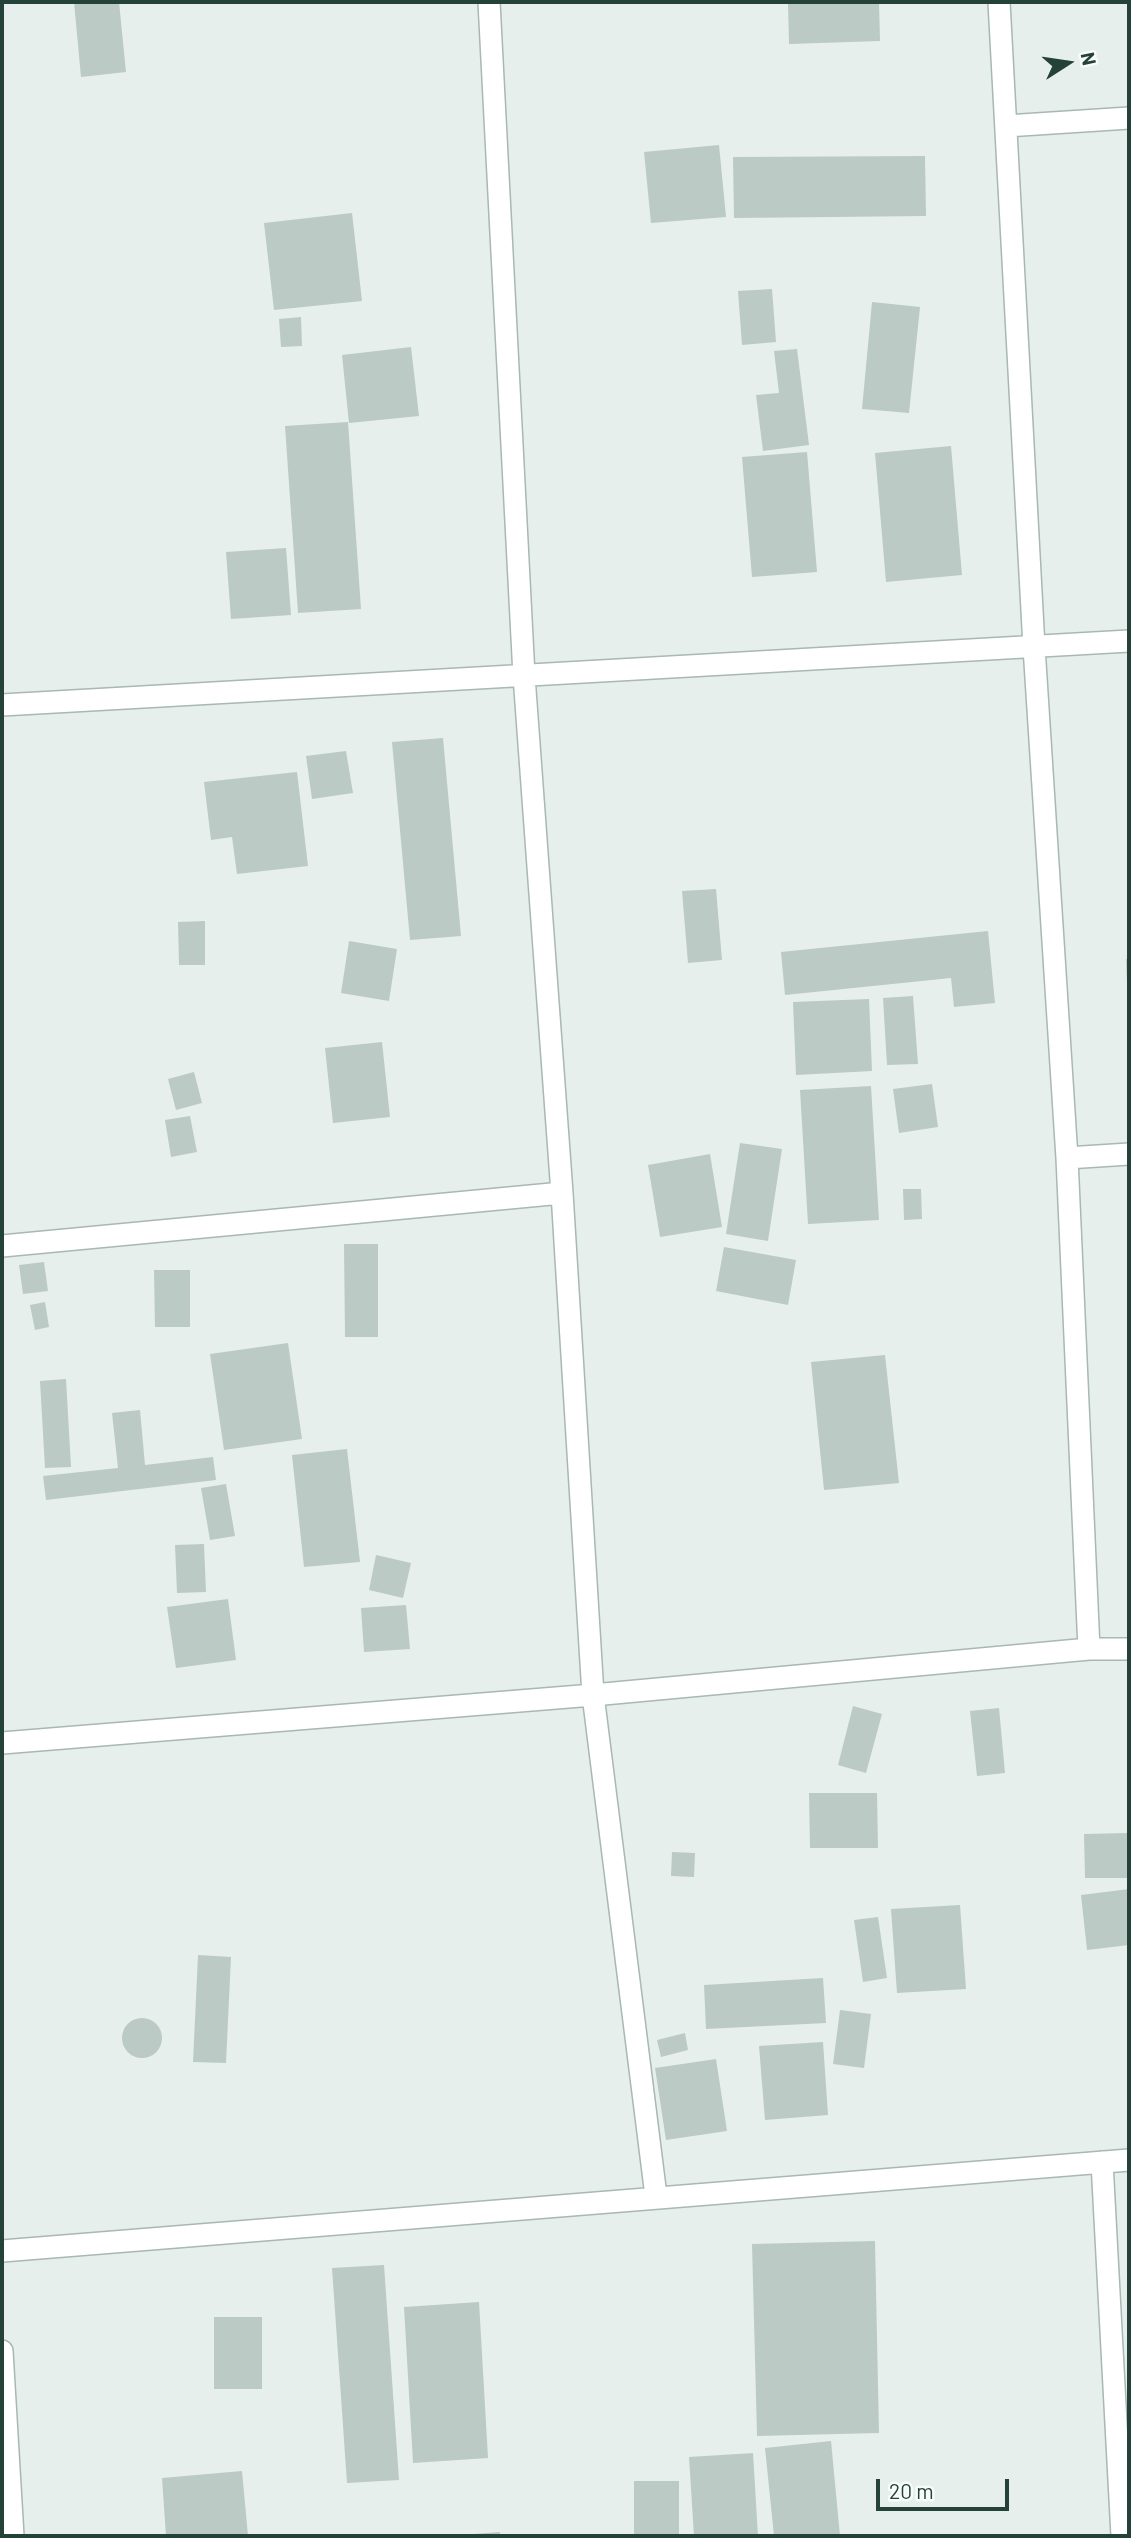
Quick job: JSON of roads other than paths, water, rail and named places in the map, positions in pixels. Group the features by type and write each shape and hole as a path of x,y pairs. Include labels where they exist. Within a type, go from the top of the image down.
{"street":[{"path":"489,2 524,676 562,1193 593,1695 656,2196"},
{"path":"999,2 1034,647 1067,1158 1089,1649"},
{"path":"1006,126 1129,118"},
{"path":"2,705 1129,641"},
{"path":"1067,1158 1129,1154"},
{"path":"2,1246 562,1193"},
{"path":"2,1743 593,1695 1089,1649 1129,1649"},
{"path":"2,2250 1129,2160"},
{"path":"1102,2162 1122,2536"},
{"path":"2,2350 13,2536"}]}
